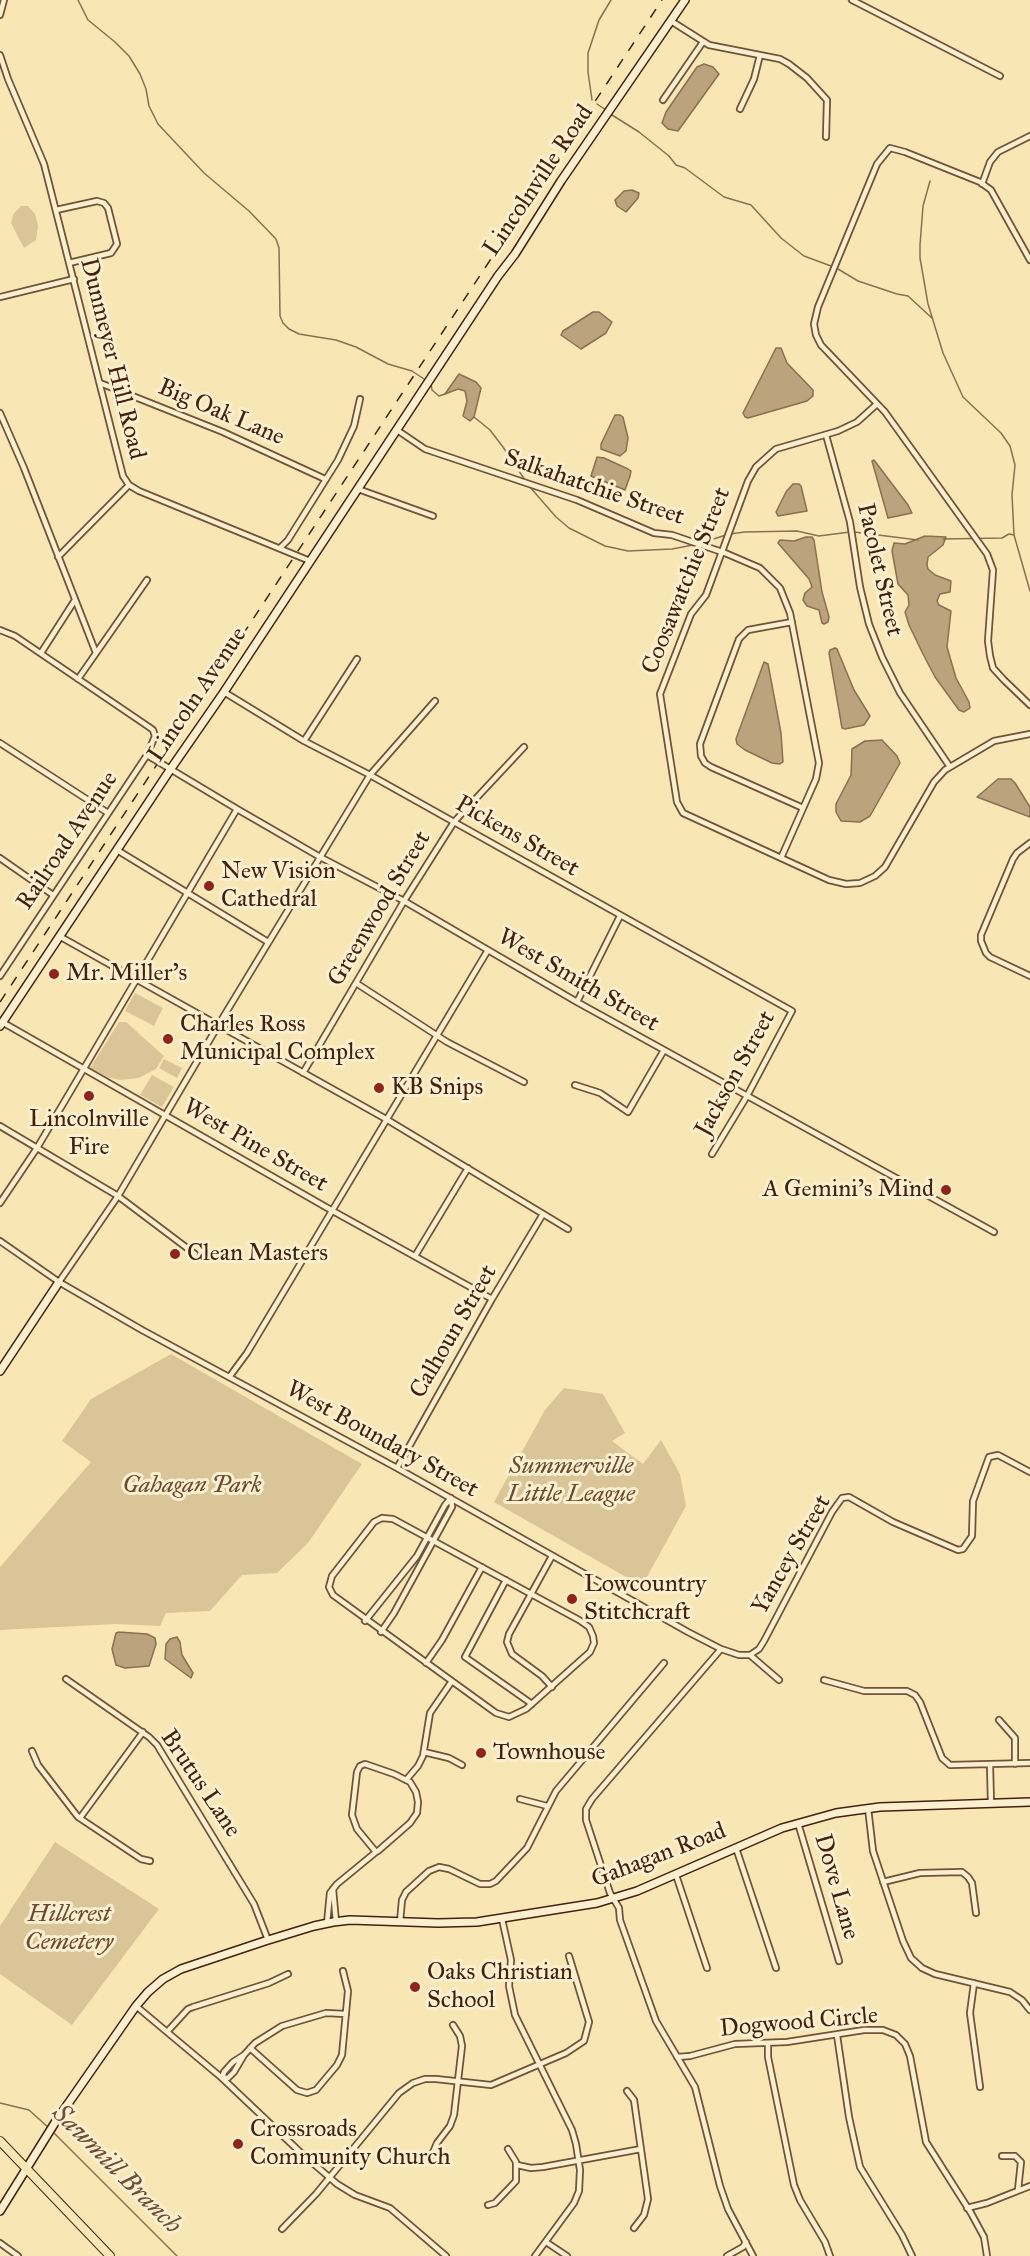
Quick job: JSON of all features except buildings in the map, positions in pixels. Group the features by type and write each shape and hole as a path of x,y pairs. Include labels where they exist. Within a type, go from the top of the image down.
{"main road":[{"path":"0,2141 110,2256"}],"street":[{"path":"0,15 4,0"},
{"name":"Lincolnville Road","path":"426,384 685,0"},
{"path":"852,0 1000,76"},
{"path":"671,21 703,42 780,59 789,64 827,100 826,137"},
{"path":"663,100 703,42"},
{"name":"Dunmeyer Hill Road","path":"0,55 44,164 123,476 129,485 310,561"},
{"path":"740,110 754,79 759,55"},
{"path":"982,184 990,162 998,152 1030,136"},
{"path":"1030,260 991,190 982,184 890,148 877,164 818,307 814,324 821,345 885,412 987,554 993,570 988,641 993,668 1030,705"},
{"path":"56,210 97,201 104,203 108,208 117,244 111,253 69,263"},
{"path":"0,297 74,279"},
{"name":"Big Oak Lane","path":"100,383 223,432 325,480"},
{"name":"Lincoln Avenue","path":"1,1024 116,850 225,692 426,384"},
{"path":"280,548 288,540 338,460 354,426 360,399"},
{"name":"Coosawatchie Street","path":"877,404 857,422 826,435 776,449 756,467 748,481 706,595 691,614 660,694 677,802 682,813 829,880 846,884 860,883 885,867 894,855 934,782 950,767 994,741 1030,734"},
{"path":"0,413 24,468 96,653"},
{"name":"Salkahatchie Street","path":"397,429 425,449 577,500 654,533 672,535 722,552 760,568 780,588 792,622 819,763 816,779 781,858"},
{"name":"Pacolet Street","path":"826,435 850,522 860,587 869,624 900,693 950,767"},
{"path":"58,557 129,485"},
{"path":"358,489 433,516"},
{"path":"78,679 147,580"},
{"path":"41,653 75,600"},
{"path":"792,622 748,630 739,639 700,744 701,756 705,764 803,808"},
{"path":"0,631 15,636 153,730 155,736 147,755"},
{"path":"304,741 357,660"},
{"name":"Pickens Street","path":"225,692 304,741 370,775 792,1011"},
{"path":"0,1371 118,1196 370,775 435,701"},
{"path":"0,743 108,813"},
{"name":"Greenwood Street","path":"303,1073 404,901 454,822 524,747"},
{"name":"West Smith Street","path":"147,755 237,809 404,901 577,1002 994,1232"},
{"name":"Railroad Avenue","path":"1,974 147,755"},
{"path":"0,1203 37,1148 135,978 237,809"},
{"path":"1030,843 1013,859 981,935 982,947 990,957 1030,976"},
{"path":"116,850 268,942"},
{"path":"0,858 53,895"},
{"path":"577,1002 620,916"},
{"path":"58,936 386,1119 568,1229"},
{"path":"230,1376 247,1353 488,950"},
{"path":"356,983 437,1035 524,1082"},
{"name":"Jackson Street","path":"712,1154 747,1096 792,1011"},
{"name":"West Pine Street","path":"1,1024 84,1068 331,1210 492,1299"},
{"path":"575,1085 600,1094 628,1112 664,1050"},
{"path":"0,1126 118,1196 195,1254"},
{"path":"415,1256 468,1168"},
{"name":"Calhoun Street","path":"397,1468 492,1299 543,1214"},
{"name":"West Boundary Street","path":"0,1241 59,1282 142,1330 397,1468 721,1649 739,1655 750,1655 779,1680"},
{"name":"Yancey Street","path":"750,1655 756,1652 764,1641 832,1512 842,1498 849,1497 893,1522 953,1548 963,1548 972,1536 973,1501 988,1457 998,1455 1030,1472"},
{"path":"365,1621 417,1556 445,1504 451,1498"},
{"path":"381,1632 452,1507 451,1498"},
{"path":"382,1518 393,1519 428,1538 589,1627 594,1643 590,1652 552,1687 515,1716 503,1716 496,1713 365,1621 333,1595 330,1581 335,1571 374,1522 382,1518"},
{"path":"552,1556 509,1634 508,1646 512,1654 542,1676 552,1687"},
{"path":"426,1663 442,1640 482,1567"},
{"path":"506,1580 465,1657 532,1704"},
{"path":"394,1585 404,1594"},
{"path":"721,1649 586,1809 586,1820 613,1899 619,1908 641,1983 664,2037 695,2087 720,2186 728,2209 753,2256"},
{"path":"400,1922 402,1900 406,1892 429,1871 439,1867 449,1869 480,1884 490,1884 496,1881 527,1848 556,1791 664,1663"},
{"name":"Brutus Lane","path":"66,1679 143,1732 157,1745 254,1904 266,1940"},
{"path":"824,1680 864,1691 911,1693 920,1702 944,1761 950,1765 1030,1763"},
{"path":"406,1780 418,1766 424,1752 430,1713 452,1681"},
{"path":"999,1720 1015,1738 1015,1764"},
{"path":"80,1818 143,1732"},
{"path":"32,1751 65,1803 80,1818 141,1859 150,1861"},
{"path":"424,1752 449,1758 462,1765"},
{"path":"327,1923 327,1905 333,1889 410,1823 417,1813 416,1792 410,1782 365,1764 357,1772 352,1815 353,1822 376,1852"},
{"path":"990,1765 991,1804"},
{"path":"520,1799 547,1806"},
{"name":"Gahagan Road","path":"0,2211 56,2121 136,2006 156,1985 181,1969 266,1940 327,1923 350,1920 438,1923 502,1919 613,1899 637,1892 798,1823 836,1813 868,1808 1030,1802"},
{"path":"868,1808 873,1851 903,1941 911,1958 922,1968 935,1974 1010,1992 1018,1996 1030,2010"},
{"name":"Dove Lane","path":"798,1823 838,1961"},
{"path":"736,1848 776,1968"},
{"path":"884,1882 920,1873 962,1872 972,1883 976,1912"},
{"path":"676,1875 707,1968"},
{"path":"333,1889 336,1922"},
{"path":"502,1919 511,1960 509,1986 514,2009 539,2065 569,2123 579,2159 581,2177 577,2197 567,2216 535,2256"},
{"path":"282,2229 330,2177 403,2089 425,2079 491,2085 566,2053 584,2040 588,2031 587,2013 569,1956"},
{"path":"250,2048 297,2090 312,2093 342,2055 348,1985 343,1971"},
{"path":"167,2032 188,2009 269,1983 288,1974"},
{"path":"974,1983 970,2013 980,2087"},
{"path":"136,2006 222,2078 300,2152 330,2177 349,2192 390,2208 446,2256"},
{"path":"222,2078 228,2078 250,2048 267,2034 305,2018 326,2013 346,2014"},
{"path":"431,2157 452,2120 462,2046 460,2036 453,2025"},
{"name":"Dogwood Circle","path":"677,2057 690,2056 735,2044 768,2043 883,2030 896,2035 905,2044 910,2056 926,2142 984,2237 987,2256"},
{"path":"837,2035 849,2117 860,2166 902,2235 912,2256"},
{"path":"768,2043 768,2057 794,2185 800,2200 825,2242 830,2256"},
{"path":"627,2091 634,2100 648,2199 644,2215 634,2228"},
{"path":"488,2205 495,2203 513,2186 518,2176 517,2165 508,2149"},
{"path":"517,2165 531,2168 640,2149"},
{"path":"1002,2156 1015,2156 1021,2163 1018,2190"},
{"path":"968,2208 1030,2186"},
{"path":"0,2242 18,2256"},
{"path":"546,2242 567,2256"},
{"path":"728,2256 743,2247 746,2242"},
{"path":"434,2256 439,2250"}],"green space":[{"path":"21,206 28,206 35,214 38,226 36,240 24,248 11,223 14,213"},
{"path":"135,993 163,1008 154,1026 125,1011"},
{"path":"119,1022 126,1022 164,1056 156,1069 139,1078 120,1080 107,1077 90,1068"},
{"path":"164,1059 182,1068 177,1078 159,1068"},
{"path":"152,1075 174,1087 162,1107 140,1095"},
{"name":"Gahagan Park","path":"171,1354 362,1464 308,1543 277,1573 242,1575 210,1611 166,1613 160,1626 116,1624 0,1630 0,1567 91,1462 62,1441 91,1399"},
{"name":"Summerville Little League","path":"564,1388 603,1394 625,1433 612,1441 643,1464 661,1440 680,1474 686,1506 642,1586 494,1502 545,1410"},
{"name":"Hillcrest Cemetery","path":"55,1842 159,1909 72,2025 0,1974 0,1926"}],"shaded area":[{"path":"704,64 713,67 719,74 678,131 668,129 662,123 666,112 697,67"},
{"path":"632,190 639,193 638,198 626,212 617,206 615,200 624,191"},
{"path":"593,312 599,312 612,322 606,333 581,349 561,335 563,331"},
{"path":"776,348 781,348 787,363 813,390 813,396 807,401 745,417 743,413"},
{"path":"459,374 476,382 481,388 474,417 470,421 463,416 467,401 465,391 458,389 445,394"},
{"path":"615,415 623,417 628,438 626,451 620,456 601,449 601,444"},
{"path":"597,457 631,471 625,490 591,476"},
{"path":"874,460 912,513 888,518 872,461"},
{"path":"793,484 801,486 807,511 778,516 776,512 786,492"},
{"path":"925,536 946,537 943,545 928,557 927,565 935,575 951,581 950,592 940,594 937,601 939,605 951,611 947,647 956,678 969,702 970,708 964,712 959,710 935,677 922,652 905,612 909,605 908,595 898,584 892,551 894,543 905,544"},
{"path":"812,537 814,540 822,592 829,617 828,622 824,624 819,610 807,606 803,600 805,593 812,587 809,579 778,543 780,540 794,541"},
{"path":"835,648 854,690 870,716 864,725 842,728 829,653"},
{"path":"764,662 768,664 781,733 783,762 780,764 772,763 745,750 737,744 736,739"},
{"path":"882,740 897,756 900,763 870,816 860,822 841,821 836,812 836,804 851,775 852,749 865,741"},
{"path":"998,779 1011,779 1015,783 1030,807 1030,817 977,797"},
{"path":"116,1633 147,1634 155,1638 156,1644 149,1666 125,1668 116,1665 112,1649"},
{"path":"177,1637 182,1655 193,1673 191,1678 165,1659 166,1644 170,1639"}],"waterway":[{"path":"78,0 88,20 129,56 140,74 149,106 158,124 204,173 249,211 276,239 279,248 280,316 283,323 299,334 336,340 356,347 388,364 412,371 424,379"},
{"path":"592,100 588,53 599,20 611,0"},
{"path":"597,104 606,110"},
{"path":"612,115 639,132 669,156 676,165 685,168 724,197 751,205 781,238 804,256 831,266"},
{"path":"930,181 923,206 920,245 928,304 943,353 963,397 1001,433 1010,446 1015,465 1012,495 1014,535 1030,591"},
{"path":"838,269 858,281 908,296 933,319"},
{"path":"431,384 432,390 439,396 445,394"},
{"path":"474,417 490,430 525,480"},
{"path":"529,486 556,517 569,528 605,546 628,551 672,549 693,545"},
{"path":"701,543 729,534 745,532 797,531 819,536 850,532"},
{"path":"854,532 918,540"},
{"path":"943,539 1002,538 1009,534 1014,535"},
{"name":"Sawmill Branch","path":"0,2103 29,2110 49,2128"},
{"name":"Sawmill Branch","path":"52,2131 177,2256"}],"railway":[{"path":"0,1002 662,0"}],"place":[{"name":"New Vision Cathedral","path":"209,886"},
{"name":"Mr. Miller's","path":"54,974"},
{"name":"Charles Ross Municipal Complex","path":"168,1039"},
{"name":"KB Snips","path":"379,1088"},
{"name":"Lincolnville Fire","path":"89,1096"},
{"name":"A Gemini's Mind","path":"946,1190"},
{"name":"Clean Masters","path":"175,1254"},
{"name":"Lowcountry Stitchcraft","path":"572,1599"},
{"name":"Townhouse","path":"481,1753"},
{"name":"Oaks Christian School","path":"415,1987"},
{"name":"Crossroads Community Church","path":"238,2144"}]}
